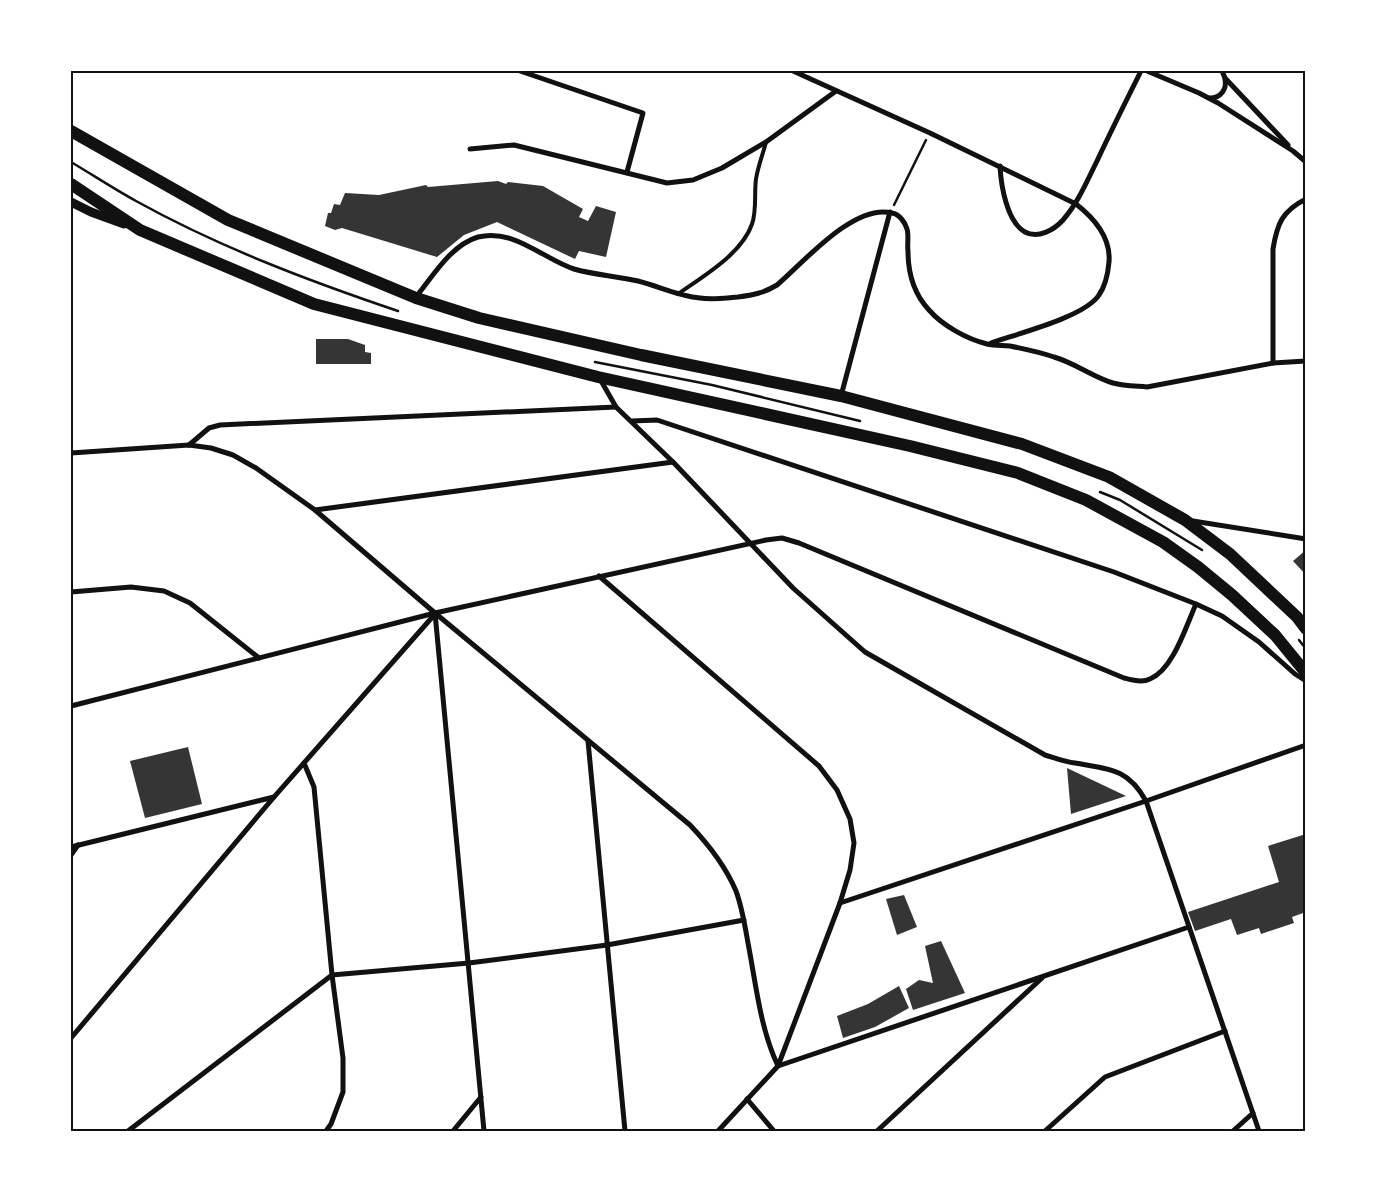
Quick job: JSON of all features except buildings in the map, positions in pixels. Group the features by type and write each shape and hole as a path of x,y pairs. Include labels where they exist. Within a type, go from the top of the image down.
{"main road":[{"path":"71,131 228,220 416,298 489,320 641,355 841,396 1022,444 1109,477 1185,520 1230,554 1301,617 1306,629"},
{"path":"71,184 140,230 314,304 598,377 910,446 1018,473 1086,500 1163,542 1232,594 1275,635 1306,673"}],"street":[{"path":"520,71 643,113 627,172"},
{"path":"793,71 930,132 1076,204 1084,210 1099,228 1109,248 1108,273 1099,295 1092,302 1073,314 987,344"},
{"path":"1000,166 1001,179 1012,218 1023,231 1032,235 1047,232 1061,222 1076,204 1141,71"},
{"path":"1146,71 1210,98 1293,151"},
{"path":"1222,71 1225,78 1293,151 1306,162"},
{"path":"1210,98 1215,98 1223,92 1225,78"},
{"path":"470,149 514,145 667,183 694,180 722,168 766,142 836,91"},
{"path":"1273,363 1273,249 1275,236 1282,217 1290,209 1306,199"},
{"path":"71,202 91,212 140,230"},
{"path":"416,298 438,269 460,247 478,238 487,236 498,236 521,243 573,269 638,281 678,294 700,298 752,295 767,292 777,285 835,233 848,224 872,214 890,212 899,216 908,229 910,274 913,287 920,299 939,321 987,344 1009,346 1049,355 1114,383 1147,387 1273,363 1306,361"},
{"path":"841,396 890,212"},
{"path":"598,377 616,407 673,462 793,588 865,652 1045,755 1072,763 1106,767 1122,774 1138,786 1146,801 1189,923 1259,1131"},
{"path":"189,444 209,428 220,425 616,407"},
{"path":"632,421 656,420 666,423 1114,572 1222,616 1259,642 1295,674 1306,681"},
{"path":"71,453 189,444 233,455 256,468 315,510 435,613 690,825 711,847 725,868 736,892 744,920 768,1046 778,1066"},
{"path":"315,510 673,462"},
{"path":"1185,520 1306,539"},
{"path":"71,706 435,613 750,543 782,538 799,543 1124,678 1136,681 1149,680 1161,674 1169,664 1196,604"},
{"path":"599,576 819,766 837,790 850,819 854,843 850,870 840,902 778,1066 718,1131"},
{"path":"71,592 131,586 164,591 190,603 260,658"},
{"path":"71,1038 274,797 435,613"},
{"path":"435,613 484,1131"},
{"path":"588,741 606,945 626,1131"},
{"path":"840,902 1146,801 1306,745"},
{"path":"304,763 314,786 332,975 343,1058 342,1092 331,1124 326,1131"},
{"path":"71,847 274,797"},
{"path":"71,855 78,845"},
{"path":"128,1131 332,975 469,963 606,945 744,920"},
{"path":"778,1066 1043,977 1189,923"},
{"path":"877,1131 1043,977"},
{"path":"1045,1131 1105,1077 1225,1031"},
{"path":"453,1131 481,1097"},
{"path":"747,1099 774,1131"},
{"path":"1233,1131 1253,1113"}],"lane":[{"path":"678,294 727,258 740,245 747,234 752,224 756,178 766,142"}],"path":[{"path":"895,203 926,141"}]}
